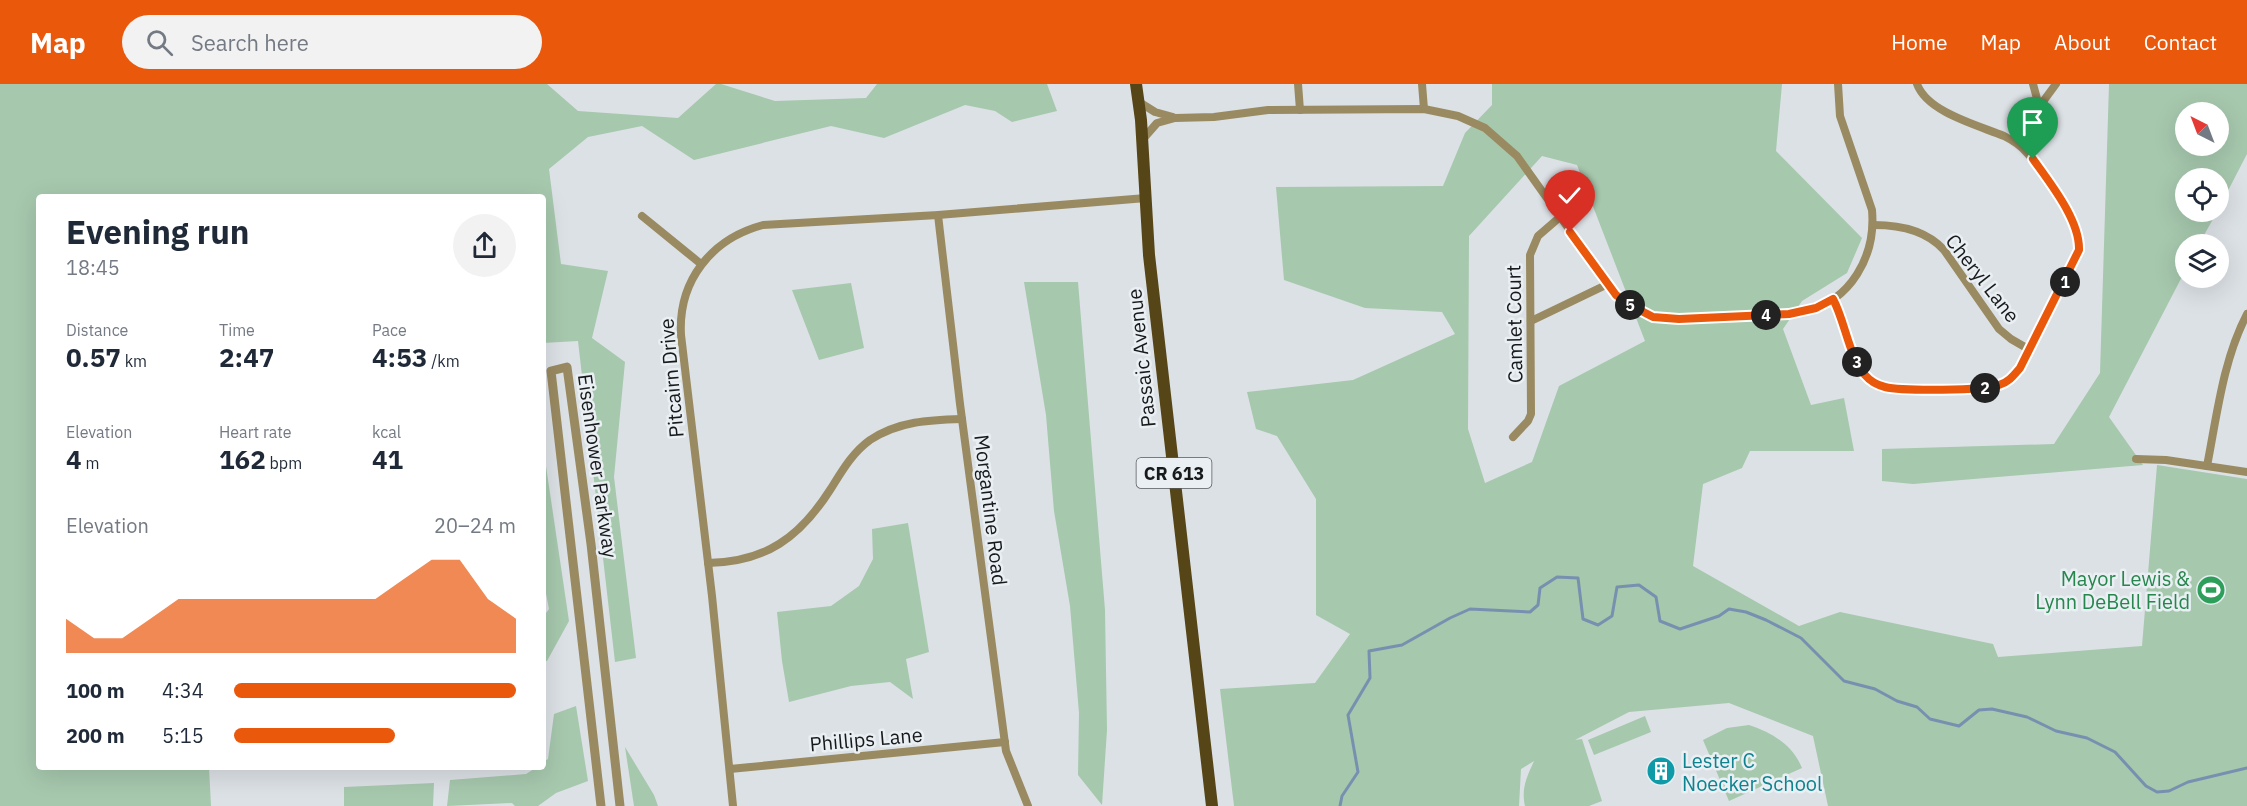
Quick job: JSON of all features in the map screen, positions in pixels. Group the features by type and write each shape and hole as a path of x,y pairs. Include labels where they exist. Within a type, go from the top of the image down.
{"main road":[{"name":"Passaic Avenue","path":"1136,84 1149,255 1212,806"}],"street":[{"path":"1298,84 1300,110"},
{"path":"1422,84 1424,109"},
{"path":"1142,140 1157,123 1175,118 1214,117 1268,110 1424,109 1458,116 1496,135 1517,156 1608,285 1637,310 1653,317 1670,319 1789,314 1816,308 1833,299 1849,286 1864,265 1870,247 1874,225 1870,199 1839,116 1838,84"},
{"path":"1833,299 1843,318 1860,368 1871,380 1884,387 1976,389 1996,387 2014,376 2030,350 2077,257 2078,234 2071,218 2026,152 2014,141 1938,108 1926,100 1917,84"},
{"path":"2033,84 2039,106"},
{"path":"2014,141 2056,84"},
{"path":"1139,102 1155,112 1175,118"},
{"name":"Pitcairn Drive","path":"733,806 680,324 686,293 701,264 723,242 763,225 938,215 1146,198"},
{"name":"Morgantine Road","path":"938,215 1005,742 1014,775 1028,806"},
{"path":"642,216 701,264"},
{"name":"Camlet Court","path":"1513,437 1528,421 1531,414 1530,255 1532,247 1545,229 1560,217"},
{"name":"Cheryl Lane","path":"1874,225 1898,226 1933,240 1944,250 1999,329 2030,350"},
{"path":"1531,321 1608,285"},
{"path":"2207,466 2229,358 2237,333 2247,314"},
{"path":"2237,333 2247,335"},
{"name":"Eisenhower Parkway","path":"601,806 551,371 567,367 591,544 620,806"},
{"path":"708,563 748,558 785,541 814,514 852,456 881,434 916,422 962,418"},
{"path":"2136,459 2247,472"},
{"name":"Phillips Lane","path":"730,769 1005,742"}],"green space":[{"path":"0,84 547,84 578,111 678,118 716,84 775,101 866,98 877,84 1047,84 1057,111 1012,122 995,111 965,105 884,138 831,126 694,160 642,126 588,137 549,169 561,264 608,271 592,338 625,362 614,477 636,658 615,662 578,341 546,343 546,194 36,194 36,770 209,770 211,806 0,806"},
{"path":"1492,84 1782,84 1776,151 1862,238 1847,273 1802,301 1783,329 1811,405 1844,398 1854,451 1750,451 1742,468 1703,484 1693,566 1799,626 1840,612 1993,644 1998,657 2142,646 2157,465 2247,479 2247,806 1828,806 1813,736 1729,703 1629,712 1575,740 1582,739 1602,801 1589,806 1525,806 1524,788 1534,761 1521,769 1519,806 1234,806 1220,689 1315,683 1350,634 1316,615 1316,499 1277,436 1256,429 1247,392 1353,380 1455,334 1442,312 1365,308 1284,280 1276,187 1443,186 1465,133 1492,105","holes":["1542,156 1577,165 1645,341 1559,386 1532,462 1485,483 1468,429 1469,236"]},
{"path":"2109,84 2247,84 2247,154 2229,189 2229,168 2175,168 2175,222 2211,222 2205,234 2175,234 2176,288 2109,417 2143,465 1913,484 1882,481 1882,449 2054,444 2100,373"},
{"path":"1024,282 1078,282 1105,610 1107,730 1102,805 1078,775 1079,713 1070,606 1054,511 1046,415"},
{"path":"851,283 864,348 819,360 792,290"},
{"path":"546,466 569,621 546,661 546,613 549,609 546,594"},
{"path":"908,523 929,652 906,659 913,699 890,682 851,686 789,702 777,612 831,606 859,586 873,559 872,529"},
{"path":"576,706 588,781 556,793 538,806 515,806 512,803 447,806 450,780 526,774 532,770 546,770 554,714"},
{"path":"1645,716 1651,732 1594,755 1588,740"},
{"path":"1749,725 1780,740 1793,752 1802,768 1729,801 1703,740 1727,728"},
{"path":"625,747 654,795 658,806 634,806"},
{"path":"434,783 433,806 344,806 344,787"}],"waterway":[{"path":"1340,806 1342,796 1358,772 1348,715 1370,678 1369,651 1402,645 1470,609 1530,612 1538,605 1540,588 1557,577 1578,578 1583,619 1598,625 1612,616 1617,587 1639,585 1656,597 1660,621 1680,629 1719,616 1729,609 1746,612 1801,638 1844,681 1875,689 1897,701 1917,707 1930,719 1959,726 1979,710 1992,709 2027,717 2056,731 2087,738 2115,752 2146,786 2157,792 2169,791 2188,782 2247,768"}],"place":[{"name":"Mayor Lewis & Lynn DeBell Field","path":"2211,590"},
{"name":"Lester C Noecker School","path":"1661,771"}],"route":[{"path":"1570,232 1616,295 1653,317 1679,319 1789,314 1816,308 1833,299 1843,318 1860,368 1877,384 1893,388 1976,389 1996,387 2009,381 2020,368 2079,250 2076,227 2033,159"}]}
